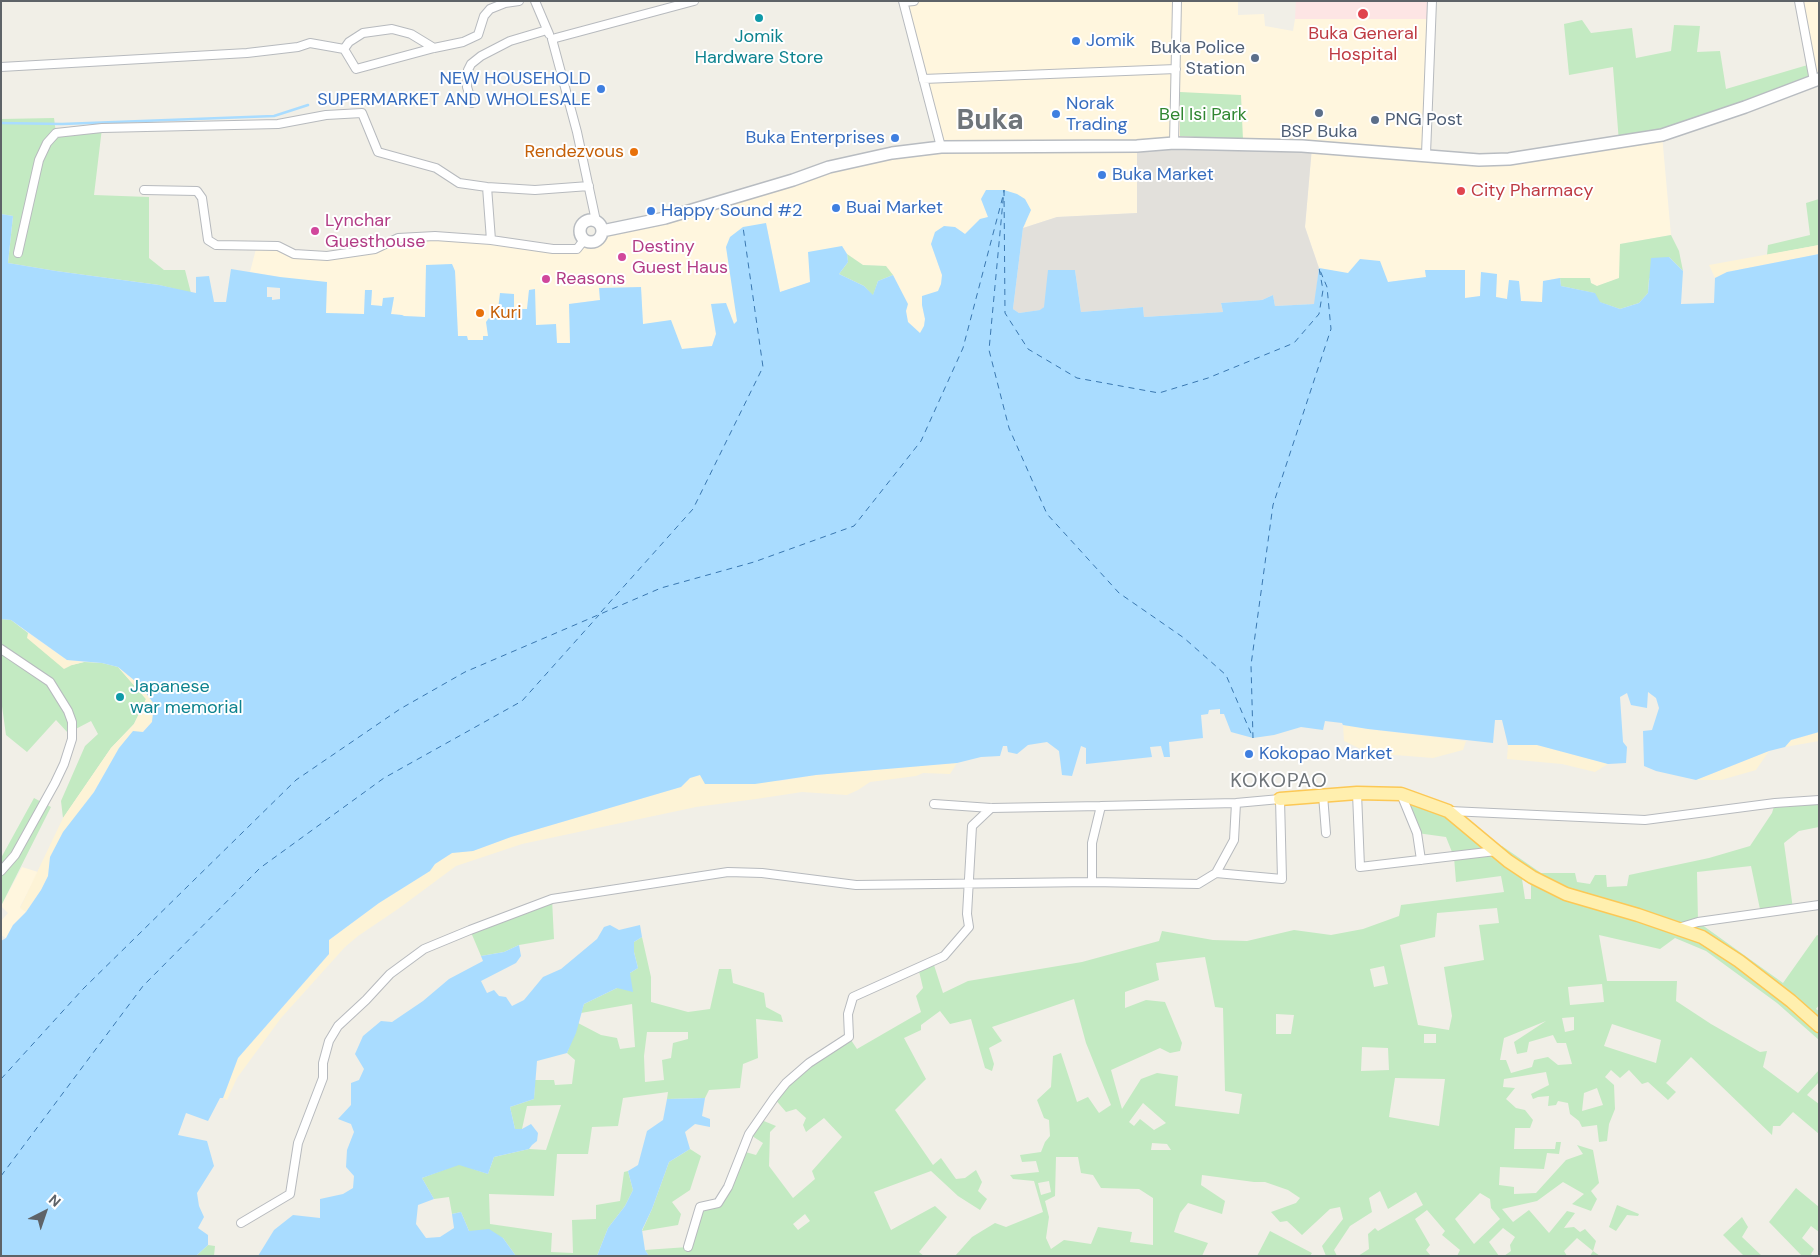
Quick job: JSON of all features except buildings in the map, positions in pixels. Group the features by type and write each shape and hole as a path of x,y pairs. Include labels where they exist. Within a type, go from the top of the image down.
{"main road":[{"path":"602,232 665,218 829,167 892,152 941,147 1137,146 1174,143 1302,146 1426,154 1480,160 1509,159 1662,135 1816,80"},
{"path":"587,220 596,221 602,232 599,238 594,241 584,240 581,236 580,227 587,220"},
{"path":"1280,799 1357,793 1401,794 1448,811 1496,851 1532,877 1566,894 1702,937 1739,961 1791,1001 1819,1026"}],"street":[{"path":"1,67 247,53 298,48 310,43 344,49 356,68 464,42 478,35 484,16 490,9 506,3 519,1"},
{"path":"535,1 552,39 577,132 596,221"},
{"path":"552,39 694,1"},
{"path":"914,1 904,1 941,147"},
{"path":"1174,143 1177,1"},
{"path":"1426,154 1432,1"},
{"path":"1799,1 1816,80"},
{"path":"344,49 349,42 363,33 392,29 411,34 434,48"},
{"path":"472,103 467,87 468,70 471,64 481,56 510,41 547,30"},
{"path":"923,79 1176,69"},
{"path":"18,253 39,160 47,143 56,133 102,128 278,124 326,115 362,113 378,152 436,168 459,183 536,190 589,186"},
{"path":"487,187 491,240"},
{"path":"144,190 197,191 202,198 208,240 216,245 278,246 294,254 327,256 375,249 398,238 435,236 491,240 552,249 577,249 584,240"},
{"path":"1,649 50,682 68,711 72,722 72,739 64,764 55,782 15,855 1,871"},
{"path":"1357,793 1360,867 1496,851"},
{"path":"1401,794 1417,833 1421,860"},
{"path":"1323,795 1326,833"},
{"path":"934,804 991,808 1236,803 1280,799 1282,879 1216,873"},
{"path":"1448,811 1645,820 1819,800"},
{"path":"241,1223 290,1194 298,1142 323,1078 323,1063 329,1041 338,1026 390,974 424,949 552,899 728,872 762,873 856,885 1092,882 1198,884 1216,873 1234,840 1236,803"},
{"path":"1092,882 1092,843 1101,806"},
{"path":"688,1247 700,1207 718,1203 728,1187 749,1134 774,1098 786,1083 809,1063 849,1037 848,1014 853,996 944,956 969,927 967,914 972,826 991,808"},
{"path":"1678,928 1698,922 1819,905"}],"shaded area":[{"path":"903,1 1238,1 1238,15 1264,14 1265,26 1293,31 1295,19 1431,19 1426,154 1479,160 1662,135 1671,235 1620,244 1620,278 1597,286 1591,283 1590,278 1560,278 1544,281 1542,302 1521,301 1519,281 1509,280 1507,299 1496,297 1481,272 1480,297 1464,298 1464,270 1425,271 1426,277 1388,282 1319,268 1305,227 1312,147 1137,147 1137,213 1057,217 1023,228 1026,223 981,199 988,217 980,219 965,234 955,227 931,244 942,275 942,284 939,291 922,305 925,319 920,334 908,322 907,304 893,275 886,266 863,265 847,254 842,246 810,282 780,292 766,223 726,247 738,321 734,324 726,303 712,304 716,334 712,346 682,349 643,325 641,287 599,289 600,300 569,304 571,343 557,343 536,325 529,290 527,309 513,309 497,318 488,337 483,340 468,340 458,336 455,271 452,264 426,266 425,317 391,314 394,298 383,306 371,305 372,291 365,290 364,314 326,313 280,277 250,272 257,245 278,246 294,254 327,256 375,249 398,238 435,236 577,249 584,240 594,241 601,235 793,180 941,147"},
{"name":"Buka General Hospital","path":"1296,1 1432,1 1431,19 1295,19"},
{"path":"1799,1 1819,1 1819,79 1814,81"},
{"path":"1137,146 1312,147 1305,227 1319,268 1315,304 1275,306 1273,295 1262,300 1221,303 1223,312 1144,317 1143,307 1081,312 1075,270 1049,270 1045,306 1041,310 1019,313 1013,309 1023,228 1057,217 1137,213"},
{"path":"22,867 38,872 20,907 26,912 13,925 6,938 1,935 1,921 8,913 1,906"}],"green space":[{"path":"1582,20 1591,33 1632,28 1636,58 1671,51 1674,25 1700,26 1697,52 1720,51 1726,89 1811,64 1814,81 1745,107 1619,142 1613,67 1569,75 1564,24"},
{"name":"Bel Isi Park","path":"1180,92 1241,95 1243,140 1180,136"},
{"path":"54,118 56,133 102,128 94,195 149,197 149,258 164,270 185,270 191,293 159,285 8,263 13,216 1,214 1,119"},
{"path":"1819,199 1819,245 1767,255 1768,245 1810,235 1806,203"},
{"path":"1671,235 1679,251 1683,271 1669,257 1649,279 1648,293 1639,303 1620,309 1599,302 1594,293 1561,286 1560,278 1590,278 1591,283 1597,286 1619,278 1620,244"},
{"path":"847,254 863,265 886,266 893,275 878,281 873,296 864,286 839,274 848,262"},
{"path":"1,619 11,620 28,633 28,638 72,665 84,662 102,663 118,667 146,699 134,724 111,748 63,818 61,801 85,746 98,734 91,721 68,733 56,720 27,752 6,735 1,699"},
{"path":"1401,794 1448,811 1496,851 1502,846 1541,873 1575,873 1577,882 1590,884 1595,875 1606,875 1607,887 1627,886 1629,875 1709,858 1750,846 1772,813 1775,803 1819,800 1819,827 1799,831 1784,843 1793,909 1761,914 1751,866 1697,872 1698,922 1783,983 1817,935 1819,936 1819,1005 1816,1009 1819,1011 1819,1040 1777,1003 1706,951 1675,938 1660,949 1599,935 1607,981 1677,981 1676,1001 1760,1052 1767,1051 1763,1067 1798,1093 1819,1070 1819,1082 1807,1095 1819,1104 1819,1134 1793,1112 1780,1126 1773,1126 1772,1135 1691,1057 1666,1083 1676,1092 1668,1100 1648,1082 1642,1084 1629,1070 1620,1078 1611,1070 1605,1077 1614,1085 1615,1109 1609,1124 1607,1141 1599,1142 1597,1125 1582,1127 1579,1121 1570,1114 1568,1103 1558,1101 1556,1105 1548,1106 1549,1096 1533,1099 1531,1094 1549,1085 1546,1072 1504,1079 1503,1087 1515,1088 1506,1099 1516,1108 1525,1110 1533,1120 1530,1128 1515,1128 1514,1149 1555,1149 1556,1142 1561,1142 1559,1154 1547,1153 1544,1169 1500,1167 1499,1185 1514,1187 1514,1194 1536,1193 1566,1160 1583,1154 1577,1145 1593,1150 1599,1183 1591,1191 1597,1199 1591,1211 1572,1204 1584,1194 1563,1182 1537,1201 1502,1209 1513,1222 1529,1210 1549,1233 1567,1211 1575,1213 1564,1228 1574,1227 1580,1232 1585,1229 1596,1241 1593,1251 1577,1238 1564,1251 1567,1256 1504,1256 1511,1251 1510,1245 1515,1237 1503,1228 1489,1242 1499,1256 1457,1256 1460,1250 1442,1235 1445,1231 1427,1210 1415,1219 1430,1245 1426,1250 1431,1256 1358,1256 1369,1249 1368,1234 1375,1228 1378,1231 1423,1205 1416,1192 1388,1209 1380,1191 1369,1198 1372,1212 1350,1226 1334,1250 1337,1256 1326,1256 1322,1246 1343,1219 1340,1207 1330,1209 1302,1235 1287,1221 1280,1222 1271,1212 1296,1203 1300,1198 1288,1190 1265,1182 1202,1175 1201,1185 1225,1201 1222,1214 1188,1203 1180,1213 1174,1232 1208,1243 1202,1256 955,1256 972,1237 995,1223 1006,1227 1043,1212 1034,1181 1013,1179 1010,1175 1039,1172 1036,1161 1022,1162 1020,1155 1041,1152 1050,1136 1049,1120 1044,1118 1037,1100 1051,1087 1053,1056 1061,1053 1077,1102 1088,1097 1099,1113 1111,1105 1086,1043 1074,999 992,1027 1002,1041 989,1048 994,1064 992,1071 985,1068 971,1019 950,1024 940,1011 921,1025 921,1030 904,1038 926,1079 895,1110 933,1165 941,1158 956,1179 965,1178 976,1170 982,1182 978,1191 987,1199 980,1210 958,1196 931,1171 874,1192 891,1230 935,1206 947,1217 919,1252 924,1256 649,1256 645,1250 688,1247 700,1207 718,1203 742,1151 756,1155 763,1143 749,1134 759,1119 776,1126 770,1132 769,1166 793,1198 815,1179 812,1171 842,1137 824,1118 806,1132 803,1125 806,1118 796,1109 786,1112 774,1098 786,1083 849,1037 857,1049 921,1012 916,996 923,988 918,967 933,962 943,993 968,981 1082,962 1159,941 1162,931 1213,940 1247,941 1294,930 1331,935 1363,929 1399,916 1401,905 1504,892 1501,876 1456,882 1454,857 1446,837 1417,833","holes":["1522,879 1531,885 1531,899 1525,899","1497,908 1499,923 1479,925 1484,960 1444,967 1452,1016 1449,1030 1418,1025 1400,945 1435,937 1437,913","1205,957 1215,1007 1223,1008 1225,1091 1242,1094 1239,1114 1175,1106 1178,1076 1157,1073 1141,1079 1122,1109 1111,1070 1160,1048 1170,1053 1180,1051 1182,1043 1165,1002 1146,1000 1125,1008 1125,992 1159,980 1156,963","1384,966 1388,984 1374,987 1370,969","1602,984 1604,1002 1570,1005 1568,987","1276,1014 1294,1015 1291,1034 1276,1034","1574,1017 1574,1030 1565,1032 1562,1018","1546,1021 1514,1042 1517,1054 1527,1052 1529,1042 1553,1035 1557,1043 1566,1043 1572,1064 1558,1065 1548,1057 1534,1060 1532,1067 1511,1073 1506,1060 1500,1060 1504,1038","1612,1024 1661,1040 1656,1063 1604,1046","1424,1034 1436,1034 1436,1043 1424,1043","1362,1047 1388,1048 1389,1070 1361,1071","1395,1078 1445,1079 1439,1126 1389,1117","1597,1088 1603,1105 1582,1111 1584,1093","1143,1103 1166,1123 1154,1130 1140,1119 1134,1126 1129,1122","1152,1143 1167,1144 1171,1150 1151,1150","1056,1157 1078,1157 1081,1173 1093,1175 1101,1188 1139,1189 1153,1198 1153,1245 1130,1242 1132,1232 1098,1227 1091,1244 1064,1240 1051,1249 1046,1238 1049,1217 1045,1201 1055,1196","1049,1181 1051,1192 1041,1195 1038,1183","1480,1193 1490,1199 1491,1208 1500,1219 1474,1244 1455,1219","805,1214 810,1221 798,1230 793,1224"]},
{"path":"34,798 51,807 1,906 1,858"},
{"path":"552,899 554,939 519,945 504,952 481,956 470,930"},
{"path":"642,937 651,977 651,1002 688,1012 710,1009 719,969 731,969 733,983 764,993 766,1007 781,1015 783,1022 756,1019 758,1058 743,1064 740,1088 709,1090 705,1098 667,1099 668,1092 623,1098 618,1126 592,1127 588,1154 557,1154 554,1196 489,1194 490,1224 552,1233 551,1252 573,1253 572,1220 596,1219 596,1205 620,1201 624,1172 628,1171 633,1190 625,1206 608,1228 597,1256 516,1256 503,1238 469,1231 461,1212 452,1214 449,1197 434,1199 422,1178 459,1164 488,1174 494,1157 529,1149 546,1150 561,1105 527,1106 522,1129 515,1129 510,1107 534,1099 535,1080 554,1080 555,1085 572,1084 575,1060 567,1053 578,1023 601,1035 617,1038 620,1049 635,1047 632,1004 581,1013 584,1004 617,988 630,973 638,968 634,952 634,942","holes":["647,1032 688,1032 688,1039 673,1043 671,1058 662,1060 664,1080 645,1082 644,1056"]},
{"path":"690,1149 701,1156 690,1190 672,1202 681,1214 678,1225 642,1231 669,1162"},
{"path":"1796,1188 1819,1207 1819,1232 1811,1226 1802,1238 1814,1249 1811,1254 1813,1256 1802,1256 1769,1222"},
{"path":"1617,1205 1639,1214 1638,1216 1627,1215 1616,1231 1609,1227"},
{"path":"1742,1217 1748,1227 1742,1237 1762,1256 1744,1256 1723,1235"},
{"path":"1270,1231 1312,1253 1310,1256 1257,1256"},
{"path":"208,1245 215,1246 214,1256 196,1256"},
{"path":"1593,1251 1600,1256 1590,1256"}],"sand":[{"path":"1819,245 1819,254 1727,272 1715,278 1709,265"},
{"path":"28,633 67,660 84,662 64,669 27,638"},
{"path":"118,667 140,685 154,703 152,722 142,732 119,748 94,792 50,857 48,876 26,912 20,908 63,818 111,748 134,724 146,699"},
{"path":"1343,725 1466,741 1463,750 1433,758 1369,753 1344,741"},
{"path":"1819,732 1819,741 1785,747 1791,740"},
{"path":"1508,745 1537,745 1608,764 1595,772 1562,764 1507,759"},
{"path":"1769,751 1756,770 1721,780 1696,780"},
{"path":"957,763 950,774 923,773 916,776 870,782 847,795 802,792 696,807 522,844 456,866 345,947 281,1018 237,1078 227,1100 223,1098 238,1058 329,954 329,940 379,903 430,871 435,864 452,853 473,851 511,837 681,787 690,778 700,775 780,781 816,775"}],"water":[{"path":"986,190 1004,190 1017,194 1025,199 1031,210 1023,228 1013,309 1019,313 1040,310 1044,307 1048,270 1075,270 1081,312 1143,307 1144,317 1223,312 1221,303 1262,300 1273,295 1275,306 1314,304 1319,268 1348,273 1360,259 1380,261 1388,282 1426,277 1425,270 1465,270 1465,298 1480,296 1481,272 1497,274 1496,297 1507,299 1509,280 1519,281 1521,301 1542,302 1543,281 1560,278 1561,286 1595,293 1600,302 1620,309 1639,303 1648,293 1651,258 1669,257 1683,271 1681,304 1714,303 1715,278 1727,272 1819,254 1819,732 1791,740 1785,747 1769,751 1696,780 1656,771 1644,766 1643,731 1652,730 1659,708 1656,698 1648,692 1647,708 1631,705 1627,693 1620,697 1623,742 1627,747 1626,763 1608,764 1537,745 1508,745 1502,720 1495,720 1493,743 1368,729 1325,721 1323,730 1301,727 1274,735 1253,738 1231,732 1224,714 1220,714 1220,709 1209,710 1208,714 1201,715 1203,738 1169,742 1170,757 1164,757 1161,746 1150,747 1152,757 1086,764 1086,748 1081,746 1072,776 1062,775 1059,751 1047,742 1028,745 1017,754 1008,752 1007,746 1003,746 1000,756 981,757 957,763 816,775 755,784 705,784 700,775 690,778 681,787 511,837 473,851 452,853 435,864 430,871 379,903 329,940 329,954 238,1058 223,1098 220,1098 208,1121 186,1113 178,1135 207,1141 214,1166 197,1193 199,1206 204,1217 198,1228 208,1235 208,1245 196,1256 1,1256 1,941 6,938 13,925 26,912 41,890 48,876 50,857 63,832 94,792 119,748 133,731 143,732 152,722 154,704 140,685 118,667 102,663 67,660 11,620 1,619 1,214 13,216 8,263 159,285 196,293 196,277 209,276 214,302 226,302 231,269 327,282 326,313 364,314 365,290 372,290 371,305 382,306 383,298 394,297 391,314 425,317 426,265 452,264 455,271 458,336 467,336 468,340 483,340 483,336 488,336 486,322 489,318 497,318 500,293 514,294 514,309 527,309 529,290 535,289 536,325 556,324 557,343 570,343 569,304 600,300 599,288 641,287 643,324 671,320 682,349 712,346 716,334 711,304 726,303 734,324 737,321 726,247 730,237 743,227 766,223 780,292 810,282 808,252 842,246 847,254 848,262 839,274 864,286 873,295 878,281 893,275 908,304 906,311 908,322 920,333 925,319 922,296 938,291 941,284 942,275 931,244 935,232 944,226 955,227 965,234 980,219 988,217 981,199"},
{"path":"610,925 619,930 640,925 642,937 634,942 634,952 638,968 630,973 633,992 617,988 584,1004 576,1033 567,1053 537,1061 534,1099 510,1107 515,1129 522,1129 531,1124 538,1133 537,1141 529,1149 494,1157 488,1174 459,1165 422,1178 434,1199 418,1205 416,1224 426,1238 440,1237 454,1228 452,1214 461,1212 469,1231 489,1229 503,1238 516,1256 258,1256 274,1230 293,1215 320,1218 320,1199 343,1194 353,1188 354,1176 346,1167 347,1150 354,1132 351,1124 338,1119 351,1105 351,1083 359,1080 364,1069 355,1054 363,1036 381,1021 392,1022 423,1001 449,979 483,961 481,956 504,952 519,945 521,956 516,963 481,981 487,993 494,990 499,996 506,997 512,1006 524,1000 543,977 561,969 597,939 604,927"},
{"path":"705,1098 702,1116 710,1119 710,1127 695,1124 685,1132 690,1149 669,1162 652,1209 642,1230 645,1250 649,1256 597,1256 608,1228 625,1206 633,1190 628,1171 638,1165 647,1131 663,1120 667,1099"}],"pier":[{"path":"267,287 280,288 280,299 272,300 272,297 267,297"}],"waterway":[{"path":"1,123 62,124 274,116 308,105"}],"ferry route":[{"path":"1004,190 1005,313 1028,349 1077,378 1159,393 1208,378 1294,343 1319,314 1323,290 1319,268 1327,287 1331,329 1273,505 1251,665 1253,738 1226,675 1184,638 1119,593 1047,514 1009,428 989,350 1004,190"},
{"path":"1,1079 83,989 296,780 400,709 465,672 661,588 754,562 854,526 921,441 963,348 1003,196"},
{"path":"601,612 693,509 763,367 743,227"},
{"path":"1,1176 143,986 260,868 384,778 522,701 599,615"}],"place":[{"name":"Buka General Hospital","path":"1363,14"},
{"name":"Jomik Hardware Store","path":"759,18"},
{"name":"Jomik","path":"1076,41"},
{"name":"Buka Police Station","path":"1255,58"},
{"name":"NEW HOUSEHOLD SUPERMARKET AND WHOLESALE","path":"601,89"},
{"name":"BSP Buka","path":"1319,113"},
{"name":"Norak Trading","path":"1056,114"},
{"name":"PNG Post","path":"1375,120"},
{"name":"Buka Enterprises","path":"895,138"},
{"name":"Rendezvous","path":"634,152"},
{"name":"Buka Market","path":"1102,175"},
{"name":"City Pharmacy","path":"1461,191"},
{"name":"Buai Market","path":"836,208"},
{"name":"Happy Sound #2","path":"651,211"},
{"name":"Lynchar Guesthouse","path":"315,231"},
{"name":"Destiny Guest Haus","path":"622,257"},
{"name":"Reasons","path":"546,279"},
{"name":"Kuri","path":"480,313"},
{"name":"Japanese war memorial","path":"120,697"},
{"name":"Kokopao Market","path":"1249,754"}],"district":[{"name":"Buka","path":"990,122"},
{"name":"KOKOPAO","path":"1279,782"}]}
